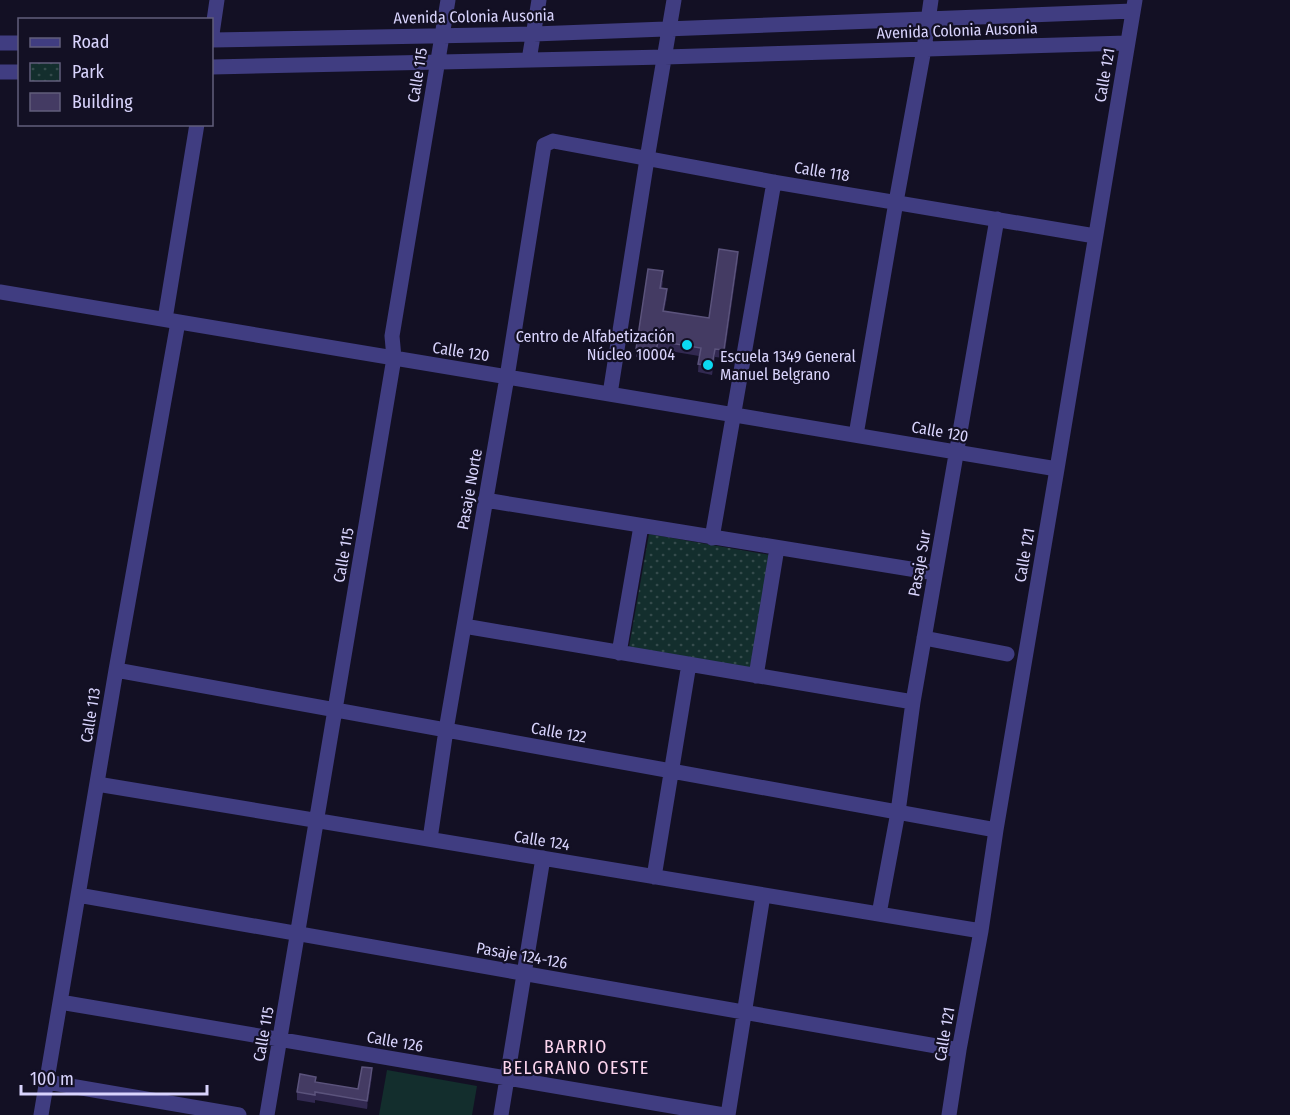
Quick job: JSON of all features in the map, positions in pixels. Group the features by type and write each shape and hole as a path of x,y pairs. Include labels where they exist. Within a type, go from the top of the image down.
{"street":[{"path":"213,27 217,0"},
{"name":"Calle 115","path":"267,1115 394,358 392,336 448,0"},
{"path":"529,60 539,0"},
{"path":"610,394 675,0"},
{"path":"856,435 931,0"},
{"name":"Avenida Colonia Ausonia","path":"213,39 534,34 670,29 928,19 1134,5"},
{"name":"Calle 121","path":"949,1115 1134,5"},
{"path":"0,44 18,43"},
{"name":"Avenida Colonia Ausonia","path":"213,68 1127,43"},
{"path":"0,72 18,72"},
{"name":"Calle 113","path":"41,1115 172,320 197,126"},
{"name":"Calle 118","path":"544,145 553,141 774,182 1095,236"},
{"name":"Pasaje Norte","path":"430,839 446,730 507,377 544,145"},
{"path":"711,538 774,182"},
{"name":"Pasaje Sur","path":"879,914 898,812 913,702 997,219"},
{"name":"Calle 120","path":"0,292 1057,469"},
{"path":"485,500 935,573"},
{"path":"619,652 641,526"},
{"path":"756,676 777,548"},
{"path":"464,626 913,702"},
{"path":"924,638 1007,654"},
{"path":"654,877 689,664"},
{"name":"Calle 122","path":"116,670 996,830"},
{"name":"Calle 124","path":"96,784 981,931"},
{"path":"501,1115 543,858"},
{"name":"Pasaje 124-126","path":"78,895 959,1050"},
{"path":"726,1115 763,895"},
{"name":"Calle 126","path":"60,1002 726,1115"},
{"path":"47,1082 239,1115"}],"green space":[{"path":"649,534 770,555 750,668 629,647"},
{"path":"387,1070 477,1086 472,1115 379,1115"}],"building":[{"path":"719,249 738,252 724,350 715,349 712,366 698,364 701,348 658,341 656,352 636,349 648,269 663,271 660,288 667,289 663,311 709,318"},
{"path":"362,1067 372,1068 367,1101 315,1092 315,1095 297,1092 300,1074 316,1077 315,1082 358,1089"}],"place":[{"name":"Centro de Alfabetización Núcleo 10004","path":"687,345"},
{"name":"Escuela 1349 General Manuel Belgrano","path":"708,365"}],"district":[{"name":"BARRIO BELGRANO OESTE","path":"576,1057"}]}
